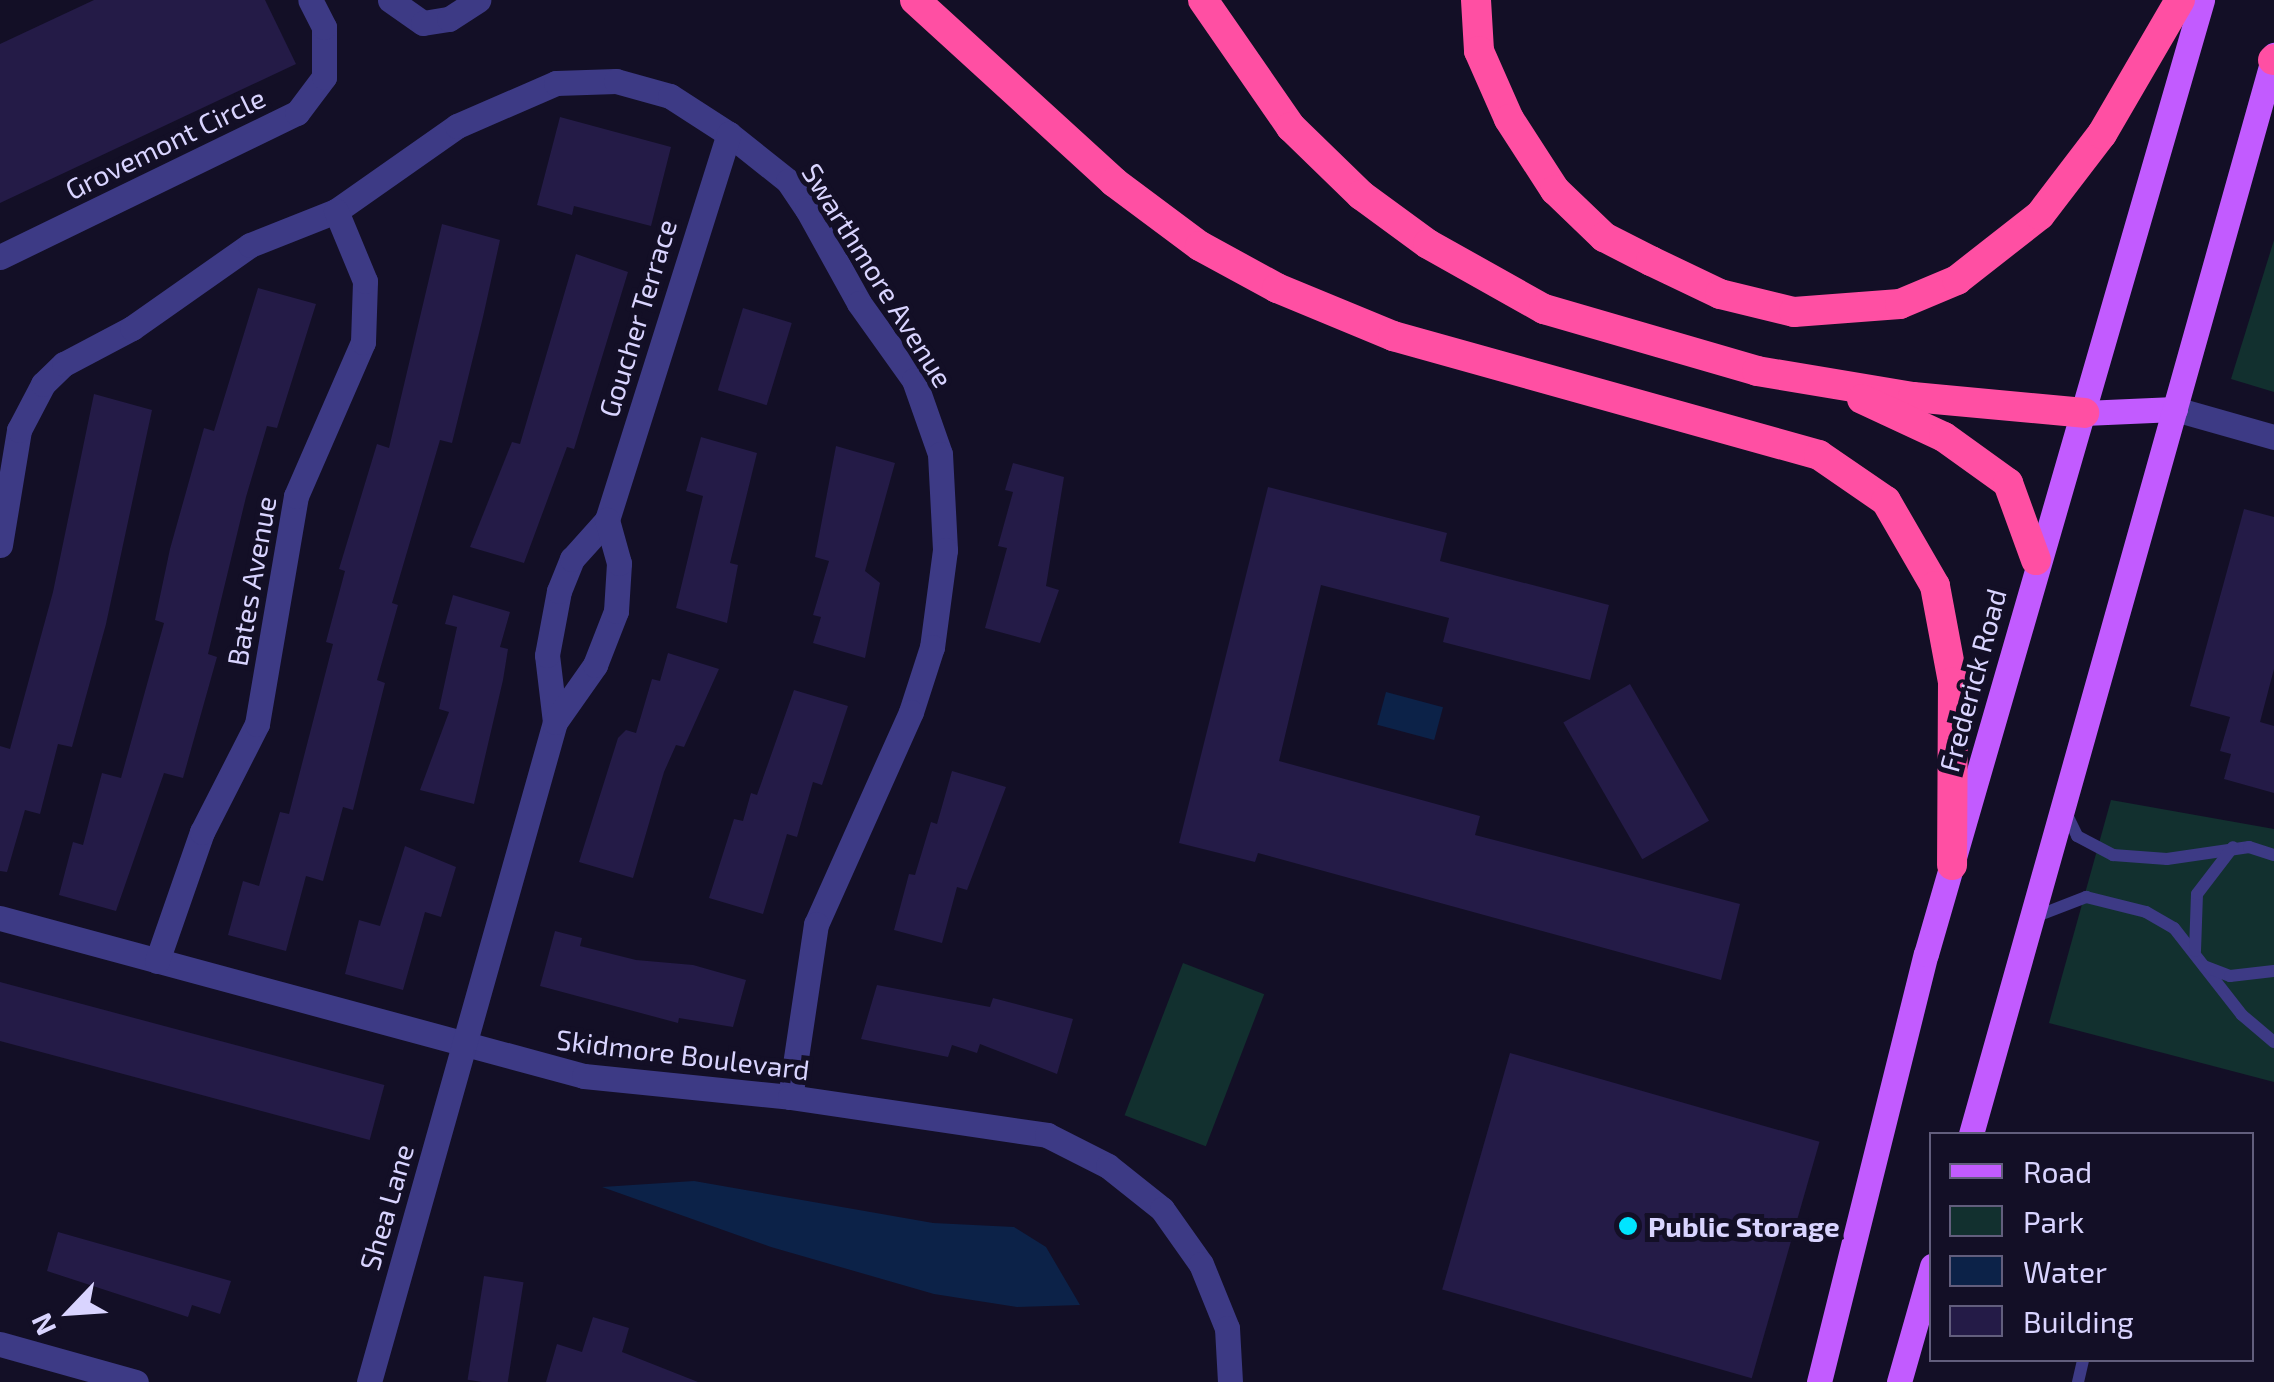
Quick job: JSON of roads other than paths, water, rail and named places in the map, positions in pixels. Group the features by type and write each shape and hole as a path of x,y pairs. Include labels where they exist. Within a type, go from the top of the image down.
{"highway":[{"path":"915,0 1114,182 1200,246 1277,288 1393,336 1819,455 1886,501 1910,532 1939,606 1952,682 1952,865"},
{"path":"1203,0 1292,127 1361,195 1478,275 1544,308 1758,371 2084,413"},
{"path":"1476,0 1479,50 1509,120 1567,202 1604,237 1651,261 1720,294 1794,312 1900,304 1957,280 2040,215 2102,134 2180,0"},
{"path":"1828,383 1944,437 2008,483 2036,560"}],"main road":[{"name":"Frederick Road","path":"1818,1382 1952,865 2036,560 2084,413 2202,0"},
{"path":"1972,1132 2037,916 2113,610 2274,58"},
{"path":"2084,413 2175,408"},
{"path":"1899,1382 1928,1290"}],"street":[{"name":"Grovemont Circle","path":"0,256 296,113 324,76 324,27 310,0"},
{"path":"390,0 423,23 449,19 478,0"},
{"name":"Swarthmore Avenue","path":"0,546 19,430 43,384 64,364 132,328 250,244 336,211 457,126 556,83 616,80 670,96 728,134 788,181 807,209 858,303 914,380 940,454 945,550 932,647 898,742 816,924 790,1097"},
{"name":"Goucher Terrace","path":"555,722 547,655 559,590 572,559 607,520 728,134"},
{"name":"Bates Avenue","path":"157,960 202,832 257,724 296,496 363,342 365,282 336,211"},
{"path":"2175,408 2274,436"},
{"name":"Goucher Terrace","path":"462,1048 555,722 595,665 616,611 620,563 607,520"},
{"name":"Skidmore Boulevard","path":"0,918 462,1048 584,1076 790,1097 1047,1135 1108,1166 1162,1210 1202,1264 1226,1328 1230,1382"},
{"name":"Shea Lane","path":"369,1382 462,1048"},
{"path":"0,1344 136,1382"}],"lane":[{"path":"2064,808 2077,836 2113,855 2166,858 2233,848 2274,854"},
{"path":"2200,960 2197,894 2233,848"},
{"path":"2037,916 2060,902 2086,896 2174,928 2274,1042"},
{"path":"2200,960 2230,976 2274,971"}],"water":[{"path":"1386,692 1443,707 1434,740 1377,725"},
{"path":"694,1181 933,1223 1014,1227 1046,1247 1080,1305 1017,1307 934,1294 771,1247 602,1187"}],"place":[{"name":"Public Storage","path":"1628,1226"}]}
